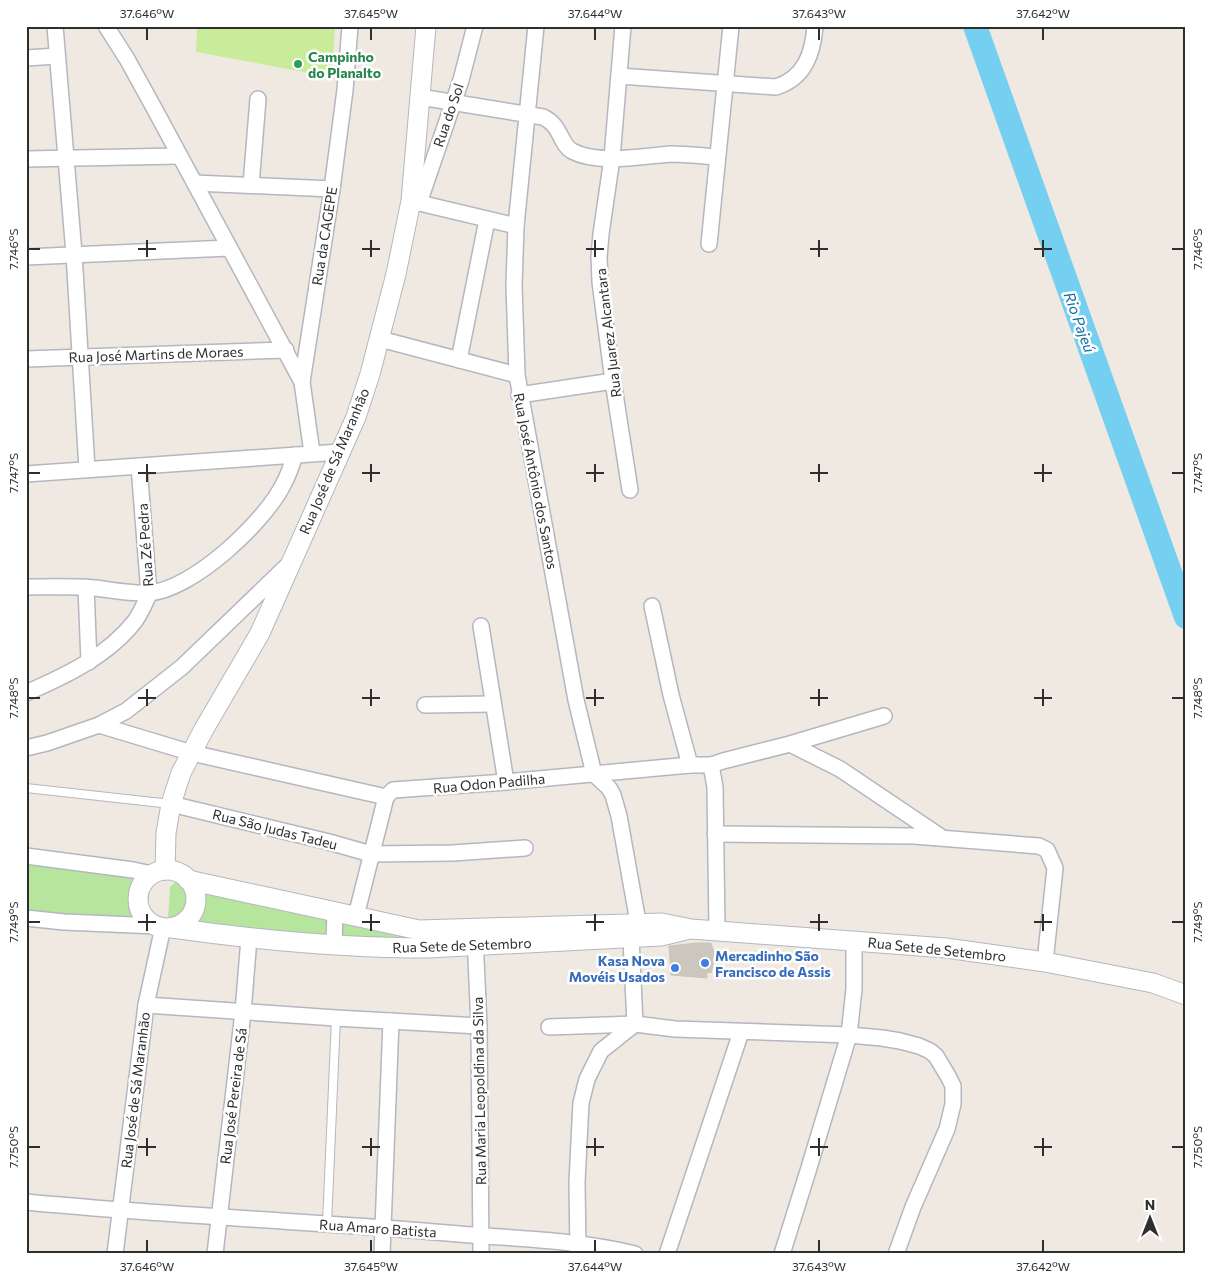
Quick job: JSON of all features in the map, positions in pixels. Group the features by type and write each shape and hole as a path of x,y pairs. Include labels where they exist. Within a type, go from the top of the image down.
{"street":[{"path":"55,26 74,254 87,469"},
{"path":"106,26 127,58 178,156 195,183 302,382 312,453"},
{"name":"Rua da CAGEPE","path":"302,382 332,189 345,90 350,26"},
{"name":"Rua José de Sá Maranhão","path":"158,872 171,804 181,773 260,633 356,418 380,339 415,202 420,97 426,26"},
{"name":"Rua do Sol","path":"415,202 453,104 475,26"},
{"name":"Rua José Antônio dos Santos","path":"536,26 516,226 514,285 516,375 576,700 594,774"},
{"name":"Rua Juarez Alcantara","path":"623,26 612,158 599,257 600,282 613,381 630,490"},
{"path":"709,244 731,26"},
{"path":"619,76 776,87 791,81 806,64 811,51 815,26"},
{"path":"26,58 57,56"},
{"path":"420,97 453,104 543,117 550,120 559,131 565,144 573,151 585,156 612,158 673,154 717,157"},
{"path":"251,184 258,99"},
{"path":"26,159 178,156"},
{"path":"195,183 332,189"},
{"path":"415,202 516,226"},
{"path":"459,360 487,220"},
{"path":"26,257 229,248"},
{"path":"380,339 516,375"},
{"name":"Rua José Martins de Moraes","path":"26,359 286,350"},
{"path":"520,395 613,381"},
{"path":"28,472 340,452"},
{"path":"26,587 86,587 149,594 171,588 188,579 227,551 247,532 271,504 284,484 295,455"},
{"name":"Rua Zé Pedra","path":"139,466 149,594"},
{"path":"26,748 47,743 98,725 126,711 182,666 291,562"},
{"path":"86,587 89,662"},
{"path":"26,693 63,677 89,662 123,634 135,621 149,594"},
{"path":"652,606 671,696 690,765"},
{"path":"481,626 506,782"},
{"path":"425,705 493,704"},
{"name":"Rua Odon Padilha","path":"386,797 393,790 506,782 690,765 711,765 884,716"},
{"path":"98,725 192,752 386,797 356,916"},
{"path":"790,744 840,769 942,837"},
{"path":"711,765 715,787 717,930"},
{"path":"594,774 610,788 619,816 634,930 635,1024"},
{"name":"Rua São Judas Tadeu","path":"171,804 330,842 371,854 453,853 525,848"},
{"path":"715,834 942,837 1039,846 1047,850 1055,868 1045,962"},
{"path":"26,856 133,870 178,872 188,880 195,891 196,904 191,916 181,925 164,927 64,922 26,918"},
{"path":"158,872 143,883 138,895 139,908 145,919 164,927"},
{"name":"Rua Sete de Setembro","path":"188,880 419,930 428,939"},
{"path":"334,944 335,911"},
{"name":"Rua José de Sá Maranhão","path":"115,1254 146,1004 164,927"},
{"name":"Rua Sete de Setembro","path":"164,927 249,938 334,944 634,930 661,936 691,929 717,930 946,948 1045,962 1153,983 1183,994"},
{"name":"Rua Maria Leopoldina da Silva","path":"475,937 479,1026 481,1254"},
{"name":"Rua José Pereira de Sá","path":"215,1254 244,1012 249,938"},
{"path":"782,1254 849,1035 854,990 854,940"},
{"path":"146,1004 244,1012 479,1026"},
{"path":"382,1254 391,1021"},
{"path":"578,1249 580,1122 581,1103 585,1087 594,1062 601,1051 635,1024"},
{"path":"549,1027 635,1024 675,1030 849,1035 900,1041 930,1051 942,1064 953,1086 953,1104 947,1129 913,1207 896,1254"},
{"path":"667,1254 740,1032"},
{"name":"Rua Amaro Batista","path":"26,1202 382,1227 481,1236 578,1249 635,1254"}],"lane":[{"name":"Rua São Judas Tadeu","path":"26,788 171,804"},
{"path":"327,1224 336,1018"}],"green space":[{"name":"Campinho do Planalto","path":"197,26 335,26 332,77 196,52"},
{"path":"26,862 145,877 150,882 148,915 141,920 26,911"},
{"path":"176,881 373,928 423,936 423,943 174,924 168,919 170,887"}],"building":[{"path":"711,943 715,956 711,973 707,972 707,978 671,975 669,946"}],"waterway":[{"name":"Rio Pajeú","path":"975,26 1186,617"}],"place":[{"name":"Campinho do Planalto","path":"298,64"},
{"name":"Mercadinho São Francisco de Assis","path":"705,963"},
{"name":"Kasa Nova Movéis Usados","path":"675,968"}]}
